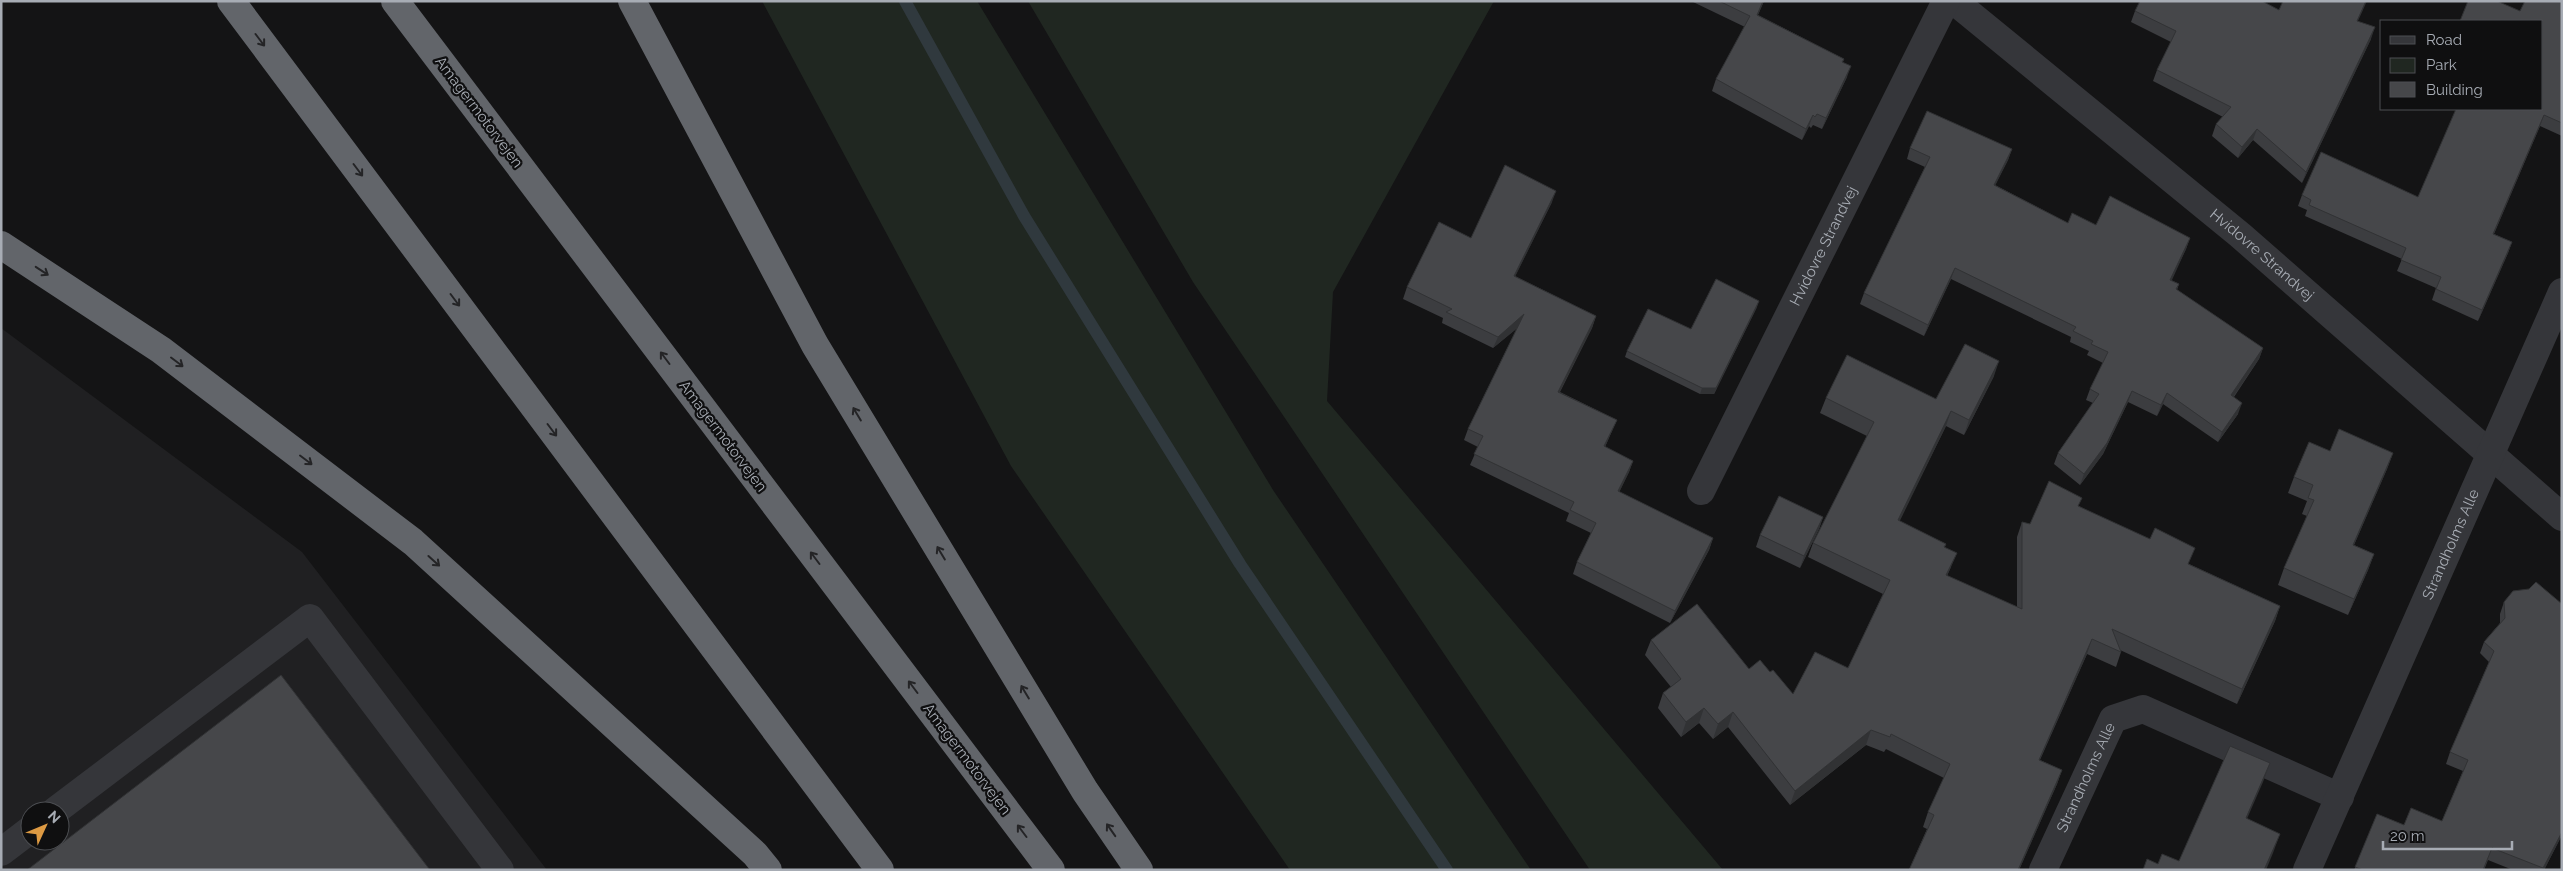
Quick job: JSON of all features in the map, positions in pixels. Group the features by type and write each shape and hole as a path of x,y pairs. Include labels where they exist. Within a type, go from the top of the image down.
{"highway":[{"path":"231,1 880,870"},
{"name":"Amagermotorvejen","path":"395,1 1051,870"},
{"path":"632,1 815,345 1085,791 1139,870"},
{"path":"1,245 161,350 413,542 754,854 768,870"}],"street":[{"name":"Hvidovre Strandvej","path":"1701,491 1946,1"},
{"name":"Hvidovre Strandvej","path":"1954,1 2240,235 2562,517"},
{"name":"Strandholms Alle","path":"2307,870 2562,292"},
{"path":"68,801 310,618 500,870"},
{"name":"Strandholms Alle","path":"2043,870 2113,719 2143,709 2340,797"},
{"path":"1,852 20,838"}],"shaded area":[{"path":"1,328 302,552 547,870 1,870"}],"green space":[{"path":"762,1 977,1 1273,490 1531,870 1290,870 1011,466"},
{"path":"1028,1 1494,1 1333,292 1327,401 1723,870 1590,870 1193,282"}],"building":[{"path":"1719,1 1763,1 1757,15 1844,59 1842,62 1851,66 1826,118 1817,114 1815,117 1813,115 1806,129 1716,79 1750,16"},
{"path":"2140,1 2262,1 2279,10 2283,1 2366,1 2357,21 2375,27 2306,172 2257,129 2242,147 2216,124 2231,107 2157,70 2176,31 2135,11"},
{"path":"2468,1 2497,1 2520,11 2525,1 2562,1 2562,123 2544,115 2493,234 2512,242 2482,310 2436,289 2441,277 2401,260 2406,248 2309,205 2311,200 2302,195 2321,152 2418,197 2456,110 2543,110 2543,20 2460,20"},
{"path":"1927,111 2012,149 1994,185 2068,223 2072,213 2096,225 2110,196 2190,238 2170,280 2179,284 2176,289 2263,348 2231,395 2242,403 2222,432 2167,393 2161,405 2132,391 2107,443 2084,474 2058,453 2099,394 2090,389 2108,352 2091,344 2093,341 2073,331 2076,327 1955,268 1928,325 1864,293 1930,157 1910,148"},
{"path":"1505,165 1556,191 1514,276 1596,316 1558,392 1617,420 1604,446 1633,461 1618,491 1713,538 1675,611 1577,562 1596,523 1570,510 1574,502 1474,454 1483,436 1468,429 1524,314 1498,337 1446,312 1452,309 1407,287 1439,222 1471,238"},
{"path":"1716,279 1759,301 1716,388 1702,388 1627,351 1648,309 1691,329"},
{"path":"1965,344 1999,361 1969,420 1951,411 1898,520 1946,544 1944,547 1957,553 1946,575 2022,609 2022,522 2030,524 2049,481 2082,498 2078,506 2150,539 2155,528 2195,548 2188,564 2280,606 2242,689 2112,629 2121,652 2092,639 2039,760 2062,770 2018,870 1909,870 1934,815 1928,812 1950,764 1891,734 1890,737 1871,730 1795,791 1733,712 1718,724 1704,708 1686,722 1663,693 1681,679 1651,640 1697,604 1749,669 1760,660 1770,672 1773,670 1793,694 1815,652 1848,668 1890,580 1813,543 1874,422 1826,398 1847,355 1936,399"},
{"path":"2339,429 2393,453 2353,545 2374,554 2354,599 2284,568 2314,500 2308,498 2313,485 2294,477 2309,442 2330,451"},
{"path":"1779,496 1823,517 1804,556 1760,535"},
{"path":"2536,582 2562,604 2562,832 2543,868 2492,848 2483,870 2363,870 2355,867 2377,814 2404,825 2411,808 2442,821 2468,760 2450,752 2494,651 2484,642 2505,618 2504,602 2513,591 2529,589"},
{"path":"281,675 430,870 27,870 52,851 70,851 70,837"},
{"path":"2230,746 2270,763 2246,818 2280,834 2264,870 2143,870 2147,859 2158,864 2162,854 2179,861"}],"waterway":[{"path":"905,1 1024,216 1240,564 1447,870"}]}
